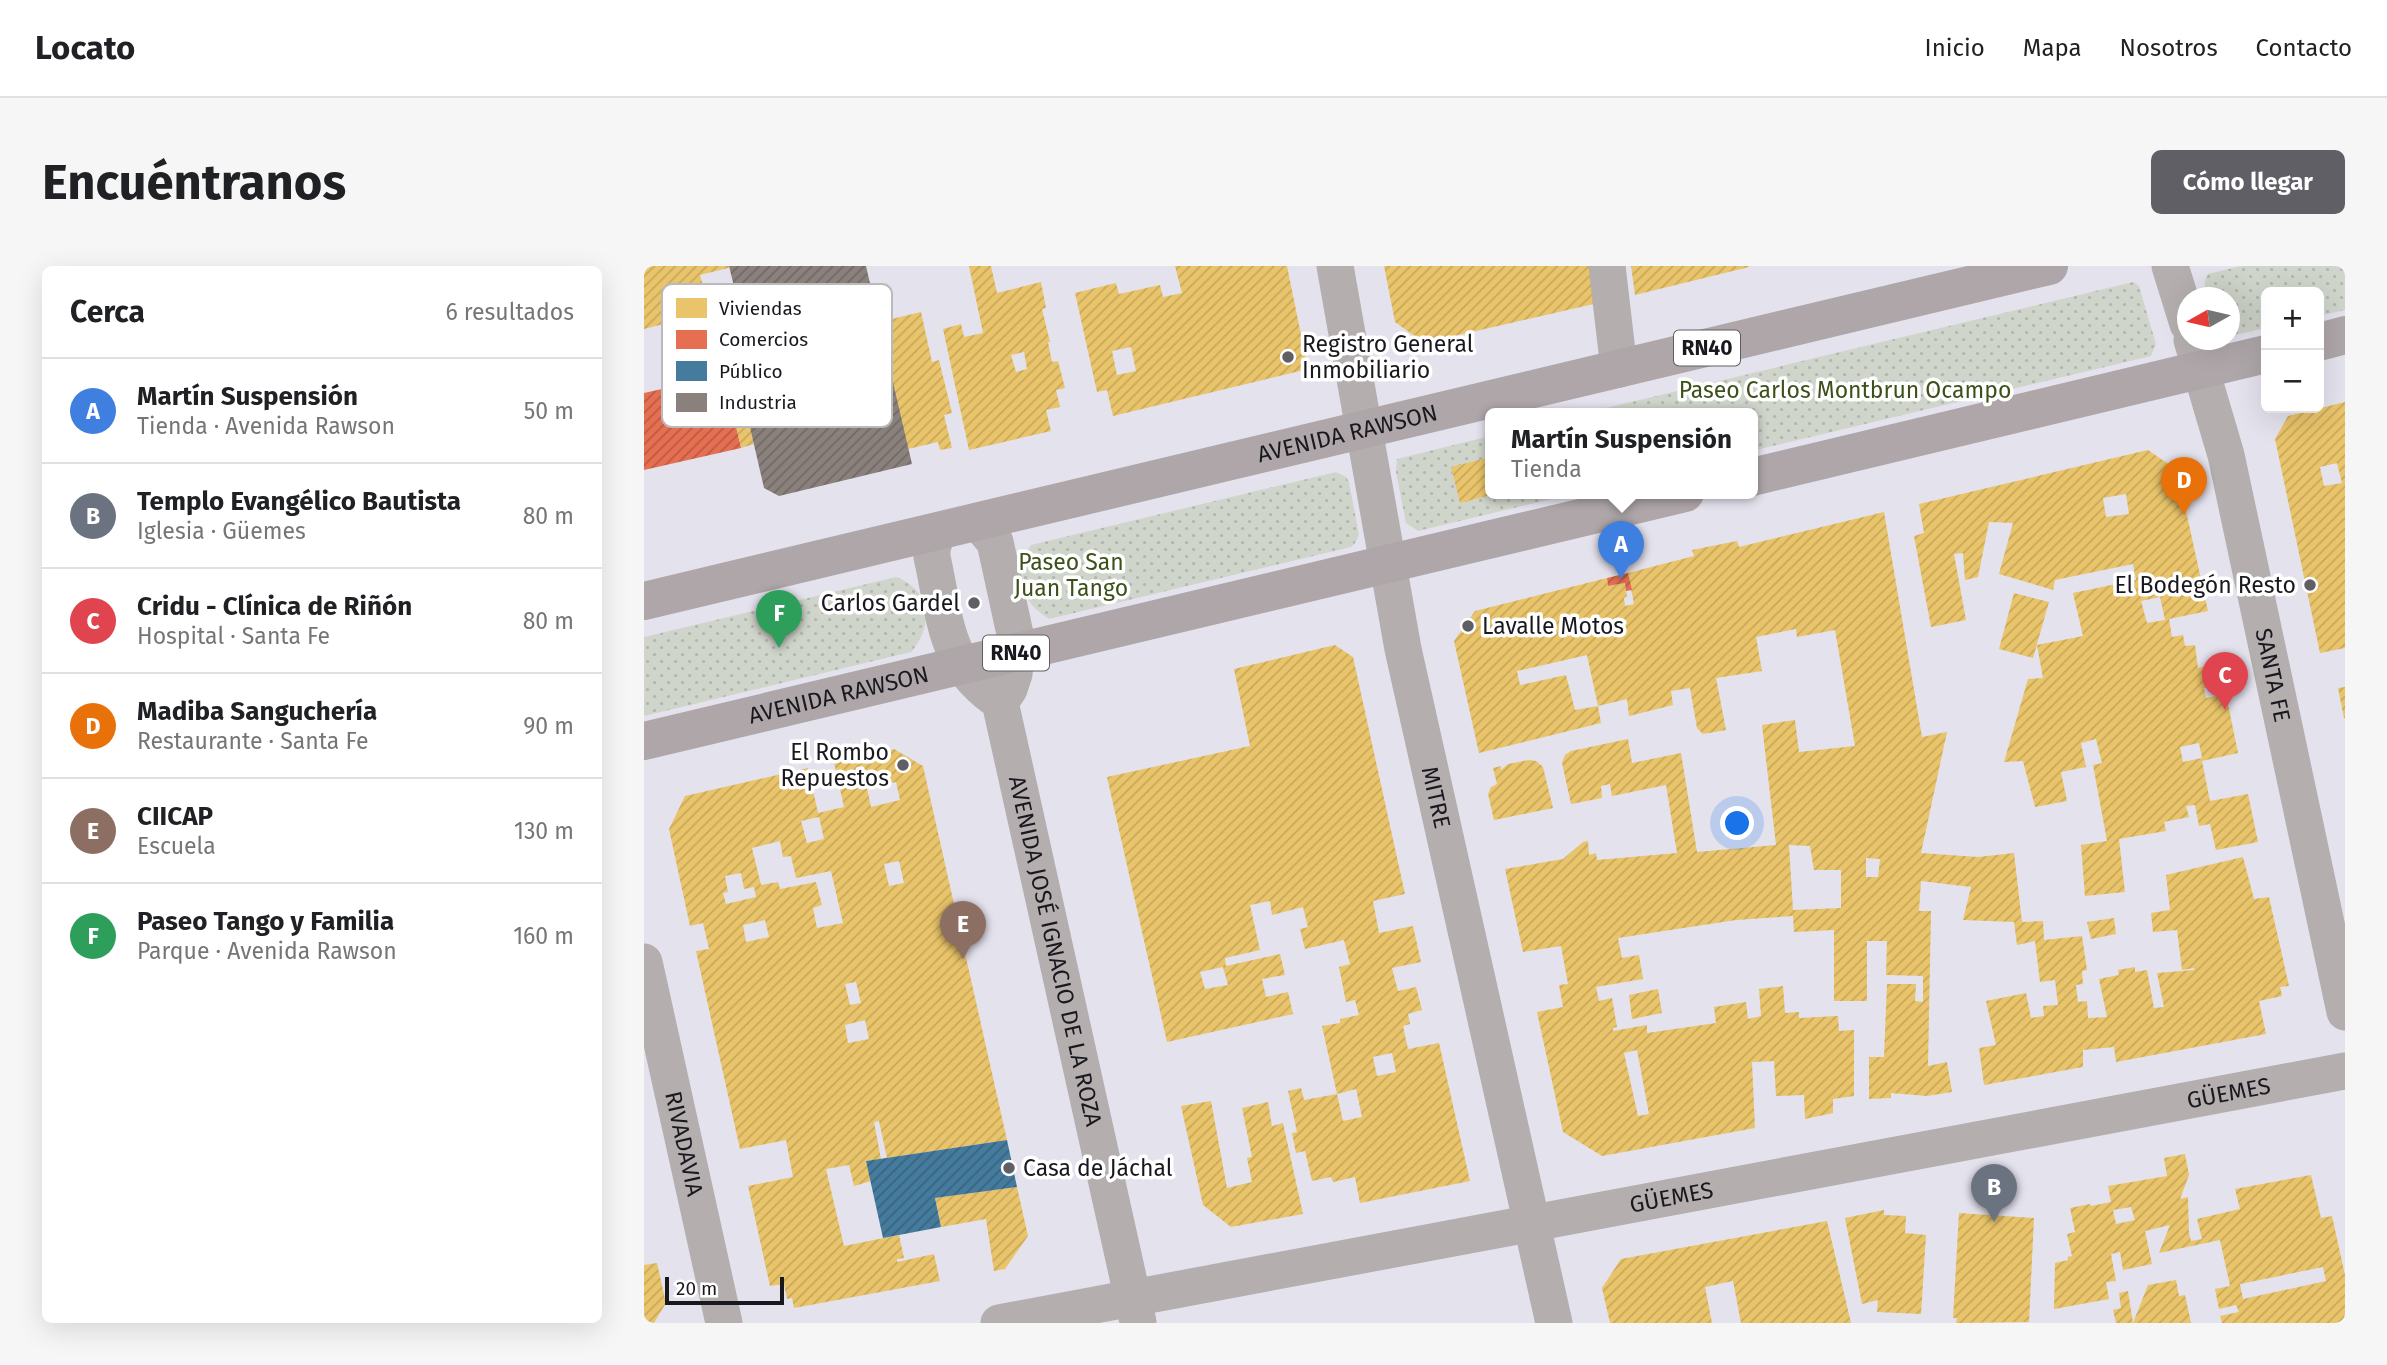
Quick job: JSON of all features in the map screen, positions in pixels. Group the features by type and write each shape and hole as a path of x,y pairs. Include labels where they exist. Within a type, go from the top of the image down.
{"main road":[{"name":"AVENIDA RAWSON","path":"644,601 2049,266"},
{"path":"2324,341 2345,335"},
{"path":"1758,475 2197,355 2261,354"},
{"name":"AVENIDA RAWSON","path":"644,741 1660,499"}],"street":[{"name":"MITRE","path":"1335,266 1403,649 1555,1323"},
{"path":"1607,266 1619,369"},
{"path":"2170,266 2177,289"},
{"name":"SANTA FE","path":"2197,355 2226,455 2345,1012"},
{"path":"938,531 932,557 952,649 971,680 1000,702 1009,689 1014,674 1017,643 995,542 978,522"},
{"name":"AVENIDA JOSÉ IGNACIO DE LA ROZA","path":"1000,702 1136,1310"},
{"name":"RIVADAVIA","path":"644,962 724,1323"},
{"name":"GÜEMES","path":"999,1323 1136,1310 1532,1224 2345,1071"}],"green space":[{"path":"2241,266 2345,266 2345,310 2324,315 2324,287 2261,287 2261,329 2240,334 2240,287 2205,287 2208,274"},
{"name":"Paseo Carlos Montbrun Ocampo","path":"2133,282 2139,286 2156,344 2151,356 1758,450 1758,408 1606,408"},
{"path":"1485,437 1485,499 1551,499 1418,531 1406,523 1396,472 1397,459"},
{"name":"Paseo San Juan Tango","path":"1336,472 1346,477 1349,482 1359,535 1351,547 1049,619 1025,596 1020,577 1021,567 1031,545"},
{"path":"896,577 917,591 926,610 923,631 911,652 644,716 644,637"}],"building: Viviendas":[{"path":"644,266 732,266 700,275 703,284 662,284 662,324 644,329"},
{"path":"969,266 991,266 997,293 1041,282 1046,308 1042,309 1052,362 1058,361 1065,388 1056,390 1060,407 1046,410 1051,431 969,450 943,329 961,324 964,337 983,333","holes":["1024,352 1027,369 1016,372 1011,355"]},
{"path":"1175,266 1287,266 1308,369 1113,416 1107,390 1097,392 1075,293 1116,283 1119,294 1160,285 1163,297 1182,293","holes":["1131,347 1136,371 1117,375 1112,351"]},
{"path":"1384,266 1594,266 1598,303 1424,343 1395,322"},
{"path":"1631,266 1749,266 1749,267 1635,295"},
{"path":"921,312 932,362 939,360 952,413 944,415 952,448 940,450 938,442 908,449 892,379 892,319"},
{"path":"2345,402 2345,648 2320,653 2275,439 2288,416 2324,413 2324,407","holes":["2337,463 2342,483 2324,486 2320,467"]},
{"path":"736,427 750,427 754,444 741,448"},
{"path":"2148,450 2177,470 2208,611 2169,619 2172,637 2183,635 2185,646 2195,645 2198,668 2219,664 2224,684 2204,688 2206,698 2226,694 2238,753 2202,761 2210,801 2248,794 2258,842 2216,850 2210,824 2199,826 2195,805 2186,806 2189,817 2164,822 2166,831 2119,839 2125,892 2085,896 2081,845 2107,841 2093,765 2102,763 2096,739 2081,743 2086,767 2061,772 2067,801 2035,807 2023,761 2004,762 2028,679 2043,678 2037,645 2083,636 2073,593 2136,580 2133,564 2055,580 2053,590 1999,574 2013,523 1989,522 1978,577 1965,580 1963,553 1954,554 1966,620 1931,627 1914,536 1924,533 1919,504","holes":["2126,494 2129,514 2106,517 2103,498","2160,597 2165,620 2147,623 2141,601","2199,743 2202,758 2183,762 2180,747"]},
{"path":"1485,458 1485,497 1460,503 1451,467"},
{"path":"1884,512 1922,737 1947,732 1921,853 1978,857 2014,853 2022,922 2043,921 2044,940 2082,936 2087,970 2082,971 2083,984 2076,985 2078,1002 2087,1001 2088,1018 2107,1017 2099,979 2119,975 2118,970 2135,967 2135,972 2147,970 2154,1008 2164,1007 2157,973 2194,970 2182,970 2177,930 2153,932 2151,913 2170,910 2166,875 2243,857 2254,899 2269,897 2289,986 2280,987 2282,996 2259,1001 2266,1034 2116,1062 2114,1047 2083,1050 2083,1067 1984,1085 1979,1048 1996,1045 1986,1001 2026,993 2031,1018 2044,1016 2043,1006 2058,1005 2055,980 2040,982 2035,941 2017,945 2014,922 1963,920 1971,887 1921,881 1919,911 1931,911 1928,1066 1947,1062 1952,1092 1927,1096 1891,1093 1891,1098 1869,1099 1869,1057 1884,1057 1887,984 1916,984 1915,1001 1923,1002 1923,976 1886,975 1887,941 1867,941 1867,1001 1834,1001 1834,930 1794,932 1793,916 1736,920 1618,938 1622,958 1639,955 1643,979 1596,987 1599,1001 1612,998 1617,1027 1613,1028 1613,1031 1647,1025 1647,1033 1716,1023 1714,1007 1746,1002 1748,1019 1761,1016 1759,989 1783,986 1785,1013 1799,1012 1799,1018 1838,1016 1839,1031 1854,1030 1854,1096 1833,1099 1833,1113 1805,1119 1804,1095 1776,1096 1774,1061 1752,1062 1755,1128 1602,1156 1563,1132 1537,1012 1563,1007 1559,985 1568,984 1561,946 1523,952 1505,869 1563,859 1583,842 1588,841 1589,855 1596,853 1597,860 1677,853 1666,785 1612,796 1610,784 1601,786 1602,798 1571,804 1562,763 1565,755 1571,751 1628,739 1632,763 1681,753 1697,852 1776,845 1762,725 1795,720 1799,752 1855,746 1835,630 1797,637 1796,629 1756,637 1762,671 1716,678 1726,730 1703,734 1697,728 1690,688 1671,691 1673,705 1629,716 1627,699 1598,706 1601,723 1479,753 1454,641 1475,611 1607,578 1608,586 1625,583 1625,606 1634,604 1628,573 1694,556 1692,550 1737,541 1739,547","holes":["1587,655 1598,706 1575,710 1566,675 1520,685 1517,671","1789,845 1810,846 1814,870 1841,870 1841,908 1793,910","1866,858 1880,859 1878,877 1866,877","1637,1050 1649,1114 1638,1116 1624,1053"]},
{"path":"2014,593 2049,602 2033,658 1999,649"},
{"path":"1335,645 1353,657 1405,894 1373,901 1379,933 1413,926 1421,962 1392,968 1398,991 1416,987 1422,1010 1408,1014 1410,1024 1403,1026 1408,1049 1439,1043 1470,1181 1360,1203 1355,1177 1333,1182 1331,1177 1312,1181 1305,1151 1296,1153 1292,1133 1297,1132 1288,1091 1301,1088 1304,1100 1337,1094 1322,1026 1340,1023 1340,1019 1359,1015 1355,1000 1346,1002 1339,967 1350,964 1344,940 1305,949 1300,929 1308,927 1303,907 1272,915 1270,901 1250,905 1260,950 1225,958 1226,966 1280,954 1285,975 1262,979 1266,997 1288,992 1293,1014 1167,1042 1107,777 1250,746 1234,669","holes":["1223,967 1228,985 1205,989 1200,972","1392,1053 1396,1072 1377,1076 1373,1057","1356,1089 1362,1117 1343,1121 1337,1094"]},
{"path":"2345,687 2345,718 2344,718 2338,688"},
{"path":"894,749 923,766 1007,1140 887,1158 879,1121 874,1122 881,1159 866,1161 871,1181 854,1186 849,1165 826,1169 844,1246 899,1235 904,1258 897,1259 897,1262 934,1254 940,1281 794,1308 792,1298 787,1299 784,1284 770,1286 748,1186 793,1177 786,1140 740,1149 696,951 709,949 703,923 690,926 669,829 685,796 808,768 818,813 844,807 834,762","holes":["896,782 900,800 871,807 867,788","819,817 824,839 807,843 801,821","780,841 783,857 791,856 796,878 831,871 843,923 817,928 813,908 822,905 816,882 780,889 778,882 761,885 752,848","899,861 904,883 889,886 884,864","741,873 744,889 754,887 756,897 726,904 723,893 728,892 725,876","765,920 769,937 746,942 743,925","856,982 861,1003 850,1005 845,984","865,1020 869,1039 848,1043 845,1025"]},
{"path":"1536,761 1543,767 1553,808 1494,820 1488,794 1491,787 1497,784 1493,768 1501,766 1501,770 1508,764"},
{"path":"2114,918 2116,934 2091,939 2087,922"},
{"path":"1658,989 1662,1013 1632,1019 1629,995"},
{"path":"1211,1101 1227,1188 1252,1182 1247,1158 1252,1157 1242,1108 1268,1102 1272,1126 1283,1123 1303,1214 1231,1227 1203,1205 1181,1106"},
{"path":"2185,1154 2189,1175 2180,1199 2188,1197 2191,1241 2202,1239 2197,1219 2240,1209 2235,1189 2311,1175 2321,1218 2332,1216 2345,1275 2345,1323 2222,1323 2220,1316 2239,1312 2236,1305 2219,1309 2215,1289 2230,1286 2220,1240 2159,1253 2170,1225 2145,1231 2152,1264 2123,1270 2120,1252 2111,1254 2116,1281 2106,1282 2109,1299 2054,1309 2055,1263 2068,1260 2068,1257 2072,1256 2067,1234 2075,1232 2070,1208 2111,1202 2108,1186 2167,1176 2164,1158","holes":["2131,1207 2135,1220 2116,1224 2113,1210","2323,1267 2326,1281 2243,1299 2240,1284"]},
{"path":"1017,1187 1028,1236 1005,1269 994,1271 986,1219 941,1227 935,1198"},
{"path":"1884,1210 1884,1215 1906,1216 1905,1233 1926,1235 1921,1314 1877,1312 1878,1300 1862,1304 1845,1218"},
{"path":"1959,1213 2034,1218 2029,1322 1956,1323 1957,1318 1953,1318"},
{"path":"1827,1221 1851,1323 1741,1323 1733,1281 1705,1287 1712,1323 1610,1323 1602,1288 1621,1259"},
{"path":"657,1263 666,1303 654,1323 644,1323 644,1265"},
{"path":"2176,1280 2179,1296 2185,1295 2191,1323 2133,1323 2148,1285"},
{"path":"2128,1291 2133,1323 2116,1323 2113,1310 2121,1308 2119,1293"}],"building: Comercios":[{"path":"662,389 662,427 736,427 741,448 644,470 644,393"},
{"path":"1628,573 1632,590 1626,591 1625,583 1608,586 1607,578"}],"building: Público":[{"path":"1007,1140 1017,1187 935,1198 941,1227 883,1238 866,1161"}],"building: Industria":[{"path":"729,266 866,266 870,284 733,284"},
{"path":"892,378 912,464 779,496 764,488 750,427 892,427"}],"place":[{"name":"Registro General Inmobiliario","path":"1288,357"},
{"name":"Madiba Sanguchería","path":"2184,515"},
{"name":"Martín Suspensión","path":"1621,579"},
{"name":"El Bodegón Resto","path":"2310,585"},
{"name":"Carlos Gardel","path":"974,603"},
{"name":"Lavalle Motos","path":"1468,626"},
{"name":"Paseo Tango y Familia","path":"779,648"},
{"name":"Cridu - Clínica de Riñón","path":"2225,710"},
{"name":"El Rombo Repuestos","path":"903,765"},
{"name":"CIICAP","path":"963,959"},
{"name":"Casa de Jáchal","path":"1009,1168"},
{"name":"Templo Evangélico Bautista","path":"1994,1222"}]}
